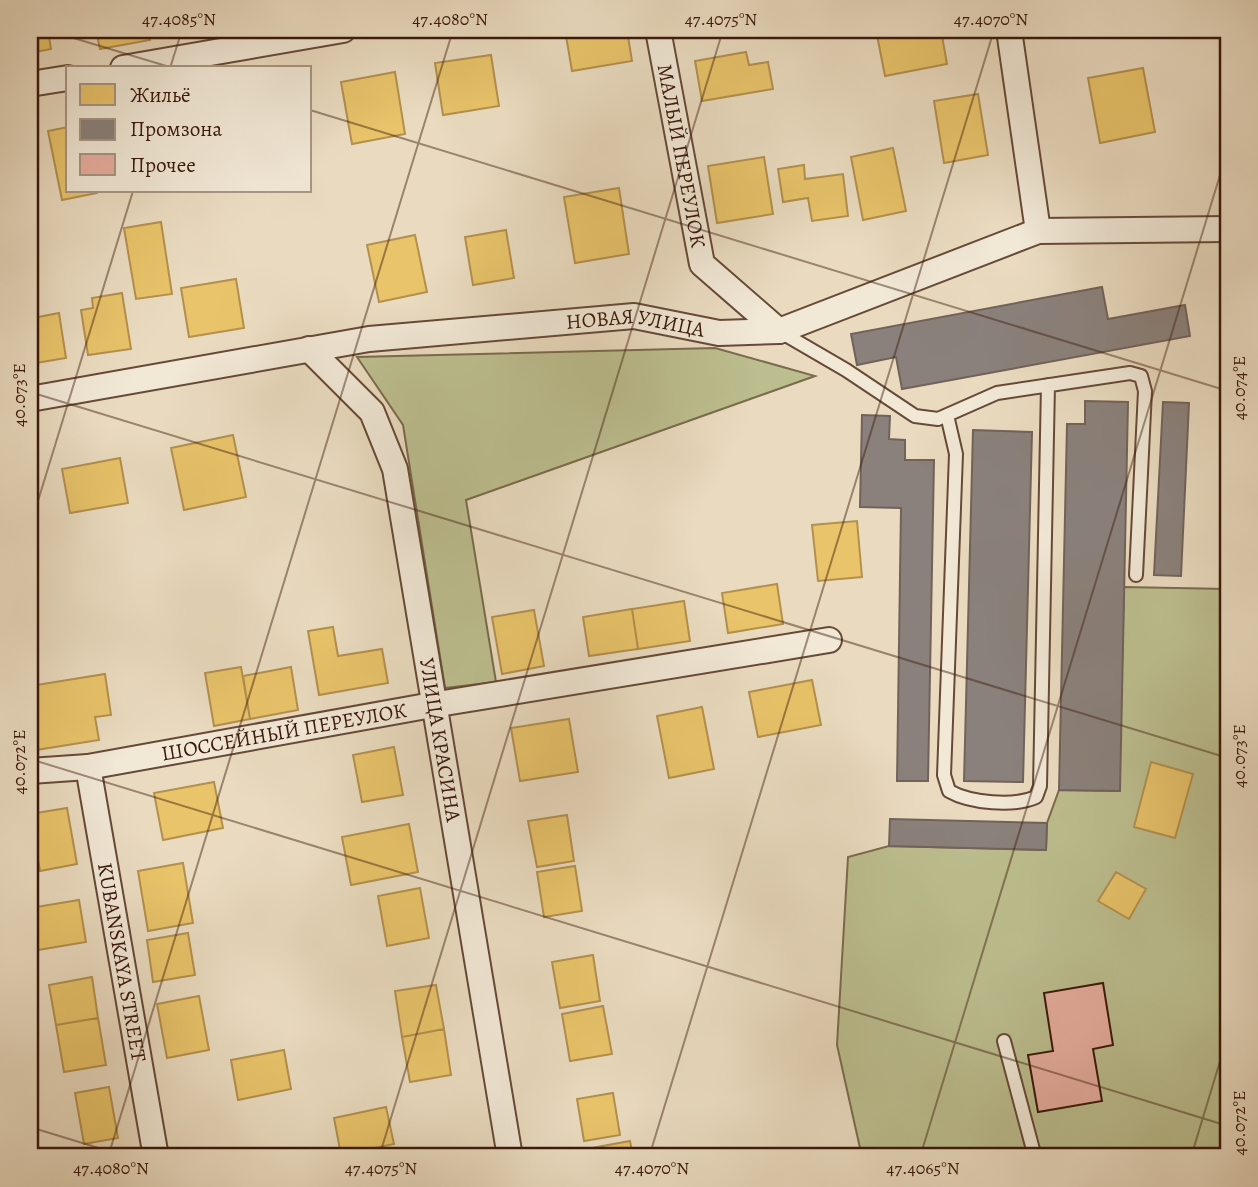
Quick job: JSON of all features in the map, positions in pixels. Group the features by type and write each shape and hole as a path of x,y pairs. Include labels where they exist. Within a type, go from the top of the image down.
{"street":[{"name":"МАЛЫЙ ПЕРЕУЛОК","path":"658,30 702,264 779,331"},
{"path":"1009,30 1038,231"},
{"path":"134,66 333,31"},
{"path":"30,84 66,78"},
{"name":"НОВАЯ УЛИЦА","path":"30,399 369,339 634,316 719,333 779,331 1038,231 1228,229"},
{"name":"УЛИЦА КРАСИНА","path":"309,349 372,412 395,469 432,705 510,1157"},
{"name":"ШОССЕЙНЫЙ ПЕРЕУЛОК","path":"30,771 88,767 432,705 829,640"},
{"name":"KUBANSKAYA STREET","path":"88,767 156,1157"}],"lane":[{"path":"779,331 846,370 915,416 938,419 997,393 1130,373 1142,376 1145,391 1136,575"},
{"path":"947,415 956,454 944,775 949,791 962,798 1022,803 1036,797 1040,786 1048,385"},
{"path":"1004,1041 1035,1157"}],"green space":[{"path":"715,348 815,376 466,500 496,682 445,688 403,425 357,357"},
{"path":"1124,587 1227,589 1223,689 1228,690 1228,1157 862,1157 837,1045 848,857 889,846 1046,850 1047,823 1059,790 1119,791"}],"building: Жильё":[{"path":"30,30 48,30 51,49 30,53"},
{"path":"96,30 148,30 150,40 100,49"},
{"path":"565,30 627,30 632,61 572,71"},
{"path":"709,30 738,30 710,36"},
{"path":"876,30 941,30 947,64 885,76"},
{"path":"746,52 749,65 768,62 773,89 702,101 695,61"},
{"path":"491,55 499,106 443,115 435,63"},
{"path":"1143,68 1155,132 1100,143 1088,78"},
{"path":"395,72 405,134 352,144 341,82"},
{"path":"978,94 988,155 944,163 934,101"},
{"path":"66,127 66,192 97,193 62,200 48,131"},
{"path":"893,148 906,211 863,220 851,157"},
{"path":"764,157 773,214 717,223 708,166"},
{"path":"804,165 805,179 843,174 848,216 812,221 808,198 783,202 778,169"},
{"path":"619,188 629,254 575,263 564,197"},
{"path":"161,222 172,294 136,299 124,228"},
{"path":"506,230 514,278 473,285 465,237"},
{"path":"415,235 427,292 379,302 367,245"},
{"path":"236,279 244,328 189,337 181,288"},
{"path":"122,293 131,349 88,355 81,310 93,308 92,298"},
{"path":"30,302 33,318 59,313 66,358 30,364"},
{"path":"233,435 246,497 184,510 171,448"},
{"path":"120,458 128,503 70,513 62,469"},
{"path":"857,521 862,577 818,581 812,525"},
{"path":"777,584 783,624 728,633 722,593"},
{"path":"684,601 690,641 638,649 632,609"},
{"path":"632,609 638,649 589,656 583,617"},
{"path":"534,610 544,666 502,674 492,617"},
{"path":"333,627 338,656 382,649 388,683 319,695 308,631"},
{"path":"241,667 250,719 214,726 205,673"},
{"path":"291,667 298,710 250,719 243,676"},
{"path":"105,674 111,715 95,717 99,740 36,750 30,711 30,686"},
{"path":"812,680 821,725 758,737 749,692"},
{"path":"702,707 714,769 669,778 657,716"},
{"path":"30,711 36,750 30,751"},
{"path":"569,719 578,772 520,781 511,728"},
{"path":"394,747 403,795 362,802 353,755"},
{"path":"1151,762 1193,774 1175,838 1134,827"},
{"path":"214,782 223,828 163,840 154,793"},
{"path":"67,808 77,864 40,871 30,814"},
{"path":"567,815 574,861 537,867 528,821"},
{"path":"409,824 418,872 351,885 342,837"},
{"path":"183,863 193,923 148,931 138,871"},
{"path":"575,866 582,911 544,917 537,872"},
{"path":"1116,872 1146,889 1129,919 1098,901"},
{"path":"420,888 429,938 387,946 378,896"},
{"path":"79,900 86,942 32,951 30,908"},
{"path":"188,933 195,975 153,982 147,940"},
{"path":"593,955 600,1001 560,1008 552,962"},
{"path":"92,977 98,1018 56,1025 49,985"},
{"path":"436,985 444,1029 402,1037 395,991"},
{"path":"199,996 209,1050 167,1058 157,1004"},
{"path":"603,1006 612,1054 570,1061 562,1014"},
{"path":"98,1018 106,1065 64,1072 56,1025"},
{"path":"444,1029 451,1075 410,1082 402,1037"},
{"path":"284,1050 291,1089 238,1100 231,1060"},
{"path":"109,1087 118,1138 84,1144 75,1093"},
{"path":"613,1093 620,1135 584,1141 577,1099"},
{"path":"386,1107 394,1144 341,1155 334,1118"},
{"path":"630,1141 633,1157 587,1157 586,1149"}],"building: Промзона":[{"path":"1102,287 1108,319 1185,305 1190,336 902,389 896,357 857,365 851,334"},
{"path":"1085,401 1128,402 1120,791 1059,790 1067,424 1085,424"},
{"path":"1163,402 1189,403 1181,576 1154,575"},
{"path":"862,415 890,416 889,439 905,440 905,460 934,460 928,781 897,781 901,508 860,507"},
{"path":"973,430 1032,432 1023,782 964,781"},
{"path":"890,819 1047,823 1046,850 889,846"}],"building: Прочее":[{"path":"1103,983 1113,1045 1093,1049 1102,1101 1038,1112 1028,1055 1053,1051 1044,993"}]}
